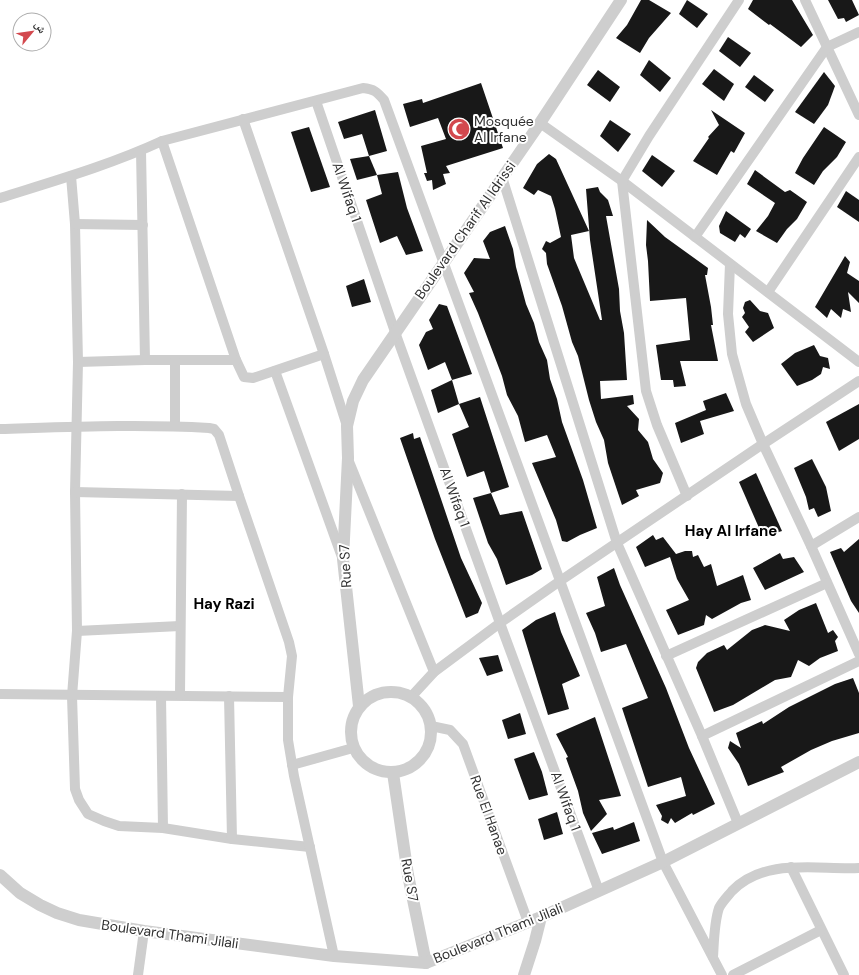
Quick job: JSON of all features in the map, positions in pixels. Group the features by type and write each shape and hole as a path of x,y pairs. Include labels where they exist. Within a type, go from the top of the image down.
{"street":[{"name":"Boulevard Charif Al Idrissi","path":"347,426 353,401 363,380 540,123 621,0"},
{"path":"687,496 657,424 646,391 622,181 649,136 739,0"},
{"path":"806,0 859,115"},
{"path":"695,236 827,47 859,32"},
{"path":"0,198 71,176 141,151 162,141 242,119 316,102 363,88 372,88 377,91 384,100 663,862 722,975"},
{"name":"Al Wifaq 1","path":"316,102 395,332 599,891"},
{"path":"242,119 324,354 347,426"},
{"path":"540,123 622,181 859,362"},
{"path":"162,141 236,360 244,377 253,378 324,354"},
{"path":"141,151 145,360"},
{"path":"768,292 859,157"},
{"path":"71,176 75,224 78,362 75,492 77,631 72,696 75,789 79,800 88,814 119,826 163,828 232,839 310,847"},
{"path":"502,177 617,543 702,736 738,823"},
{"path":"75,224 143,225"},
{"path":"730,264 728,314 732,354 746,404 762,444 811,546 859,654"},
{"path":"175,360 175,426"},
{"path":"78,362 236,360"},
{"path":"275,371 343,559"},
{"path":"411,697 434,672 500,623 762,444 859,381"},
{"path":"0,429 76,426 175,426 214,429 219,435 289,642 292,656 288,697 288,740 292,765 334,956"},
{"name":"Rue S7","path":"347,426 348,458 343,559 359,706"},
{"path":"348,458 434,672"},
{"path":"75,492 239,496"},
{"path":"180,695 182,494"},
{"path":"811,546 859,516"},
{"path":"666,656 827,583"},
{"path":"77,631 180,626"},
{"path":"702,736 859,661"},
{"path":"389,691 411,697 427,714 431,726 430,739 426,752 417,763 406,770 393,773 379,771 367,765 358,756 353,748 350,731 352,718 359,706 367,698 378,693 389,691"},
{"path":"0,694 72,696 180,695 288,697"},
{"path":"162,696 163,828"},
{"path":"229,696 232,839"},
{"name":"Rue El Hanae","path":"431,726 450,730 463,744 528,922"},
{"path":"292,765 353,748"},
{"name":"Boulevard Thami Jilali","path":"0,875 20,893 40,905 57,913 79,920 144,931 334,956 426,963 541,917 663,862 859,762"},
{"name":"Rue S7","path":"393,773 408,875 426,963"},
{"path":"713,958 714,935 720,908 726,898 736,887 750,879 776,869 791,867 859,868"},
{"path":"791,867 844,975"},
{"path":"524,975 537,936 541,917"},
{"path":"733,975 821,930"},
{"path":"138,975 144,931"}],"building":[{"path":"641,0 649,0 671,13 649,38 640,53 616,38 627,25"},
{"path":"687,0 708,14 697,28 679,14"},
{"path":"753,0 792,0 813,35 801,47 748,9"},
{"path":"828,0 852,0 859,15 846,22 844,18 838,19"},
{"path":"728,37 751,53 740,67 719,51"},
{"path":"649,60 671,78 660,92 640,75"},
{"path":"714,69 734,84 724,101 702,84"},
{"path":"598,70 620,87 610,102 587,85"},
{"path":"824,72 835,86 828,105 814,124 795,112"},
{"path":"754,75 774,90 765,102 745,87"},
{"name":"Mosquée Al Irfane","path":"481,83 503,148 446,166 450,173 443,174 446,184 433,190 432,180 427,181 424,173 427,173 421,146 446,139 438,118 410,127 403,104 422,99 423,103"},
{"path":"375,110 387,151 369,156 362,134 344,139 338,122"},
{"path":"711,110 745,133 734,153 731,151 717,175 693,161 709,138 708,137 719,125"},
{"path":"610,120 631,134 618,152 600,136"},
{"path":"309,127 330,187 311,192 291,132"},
{"path":"824,127 846,142 837,157 823,171 814,185 795,173 803,158"},
{"path":"549,154 556,159 589,231 571,235 574,258 600,320 602,320 590,240 586,189 598,187 600,192 608,200 613,216 606,216 619,289 627,380 600,381 601,399 633,395 634,404 627,406 639,419 638,430 648,442 653,459 663,473 660,483 636,490 639,496 622,505 608,463 604,440 589,400 578,356 572,342 562,306 547,264 546,253 542,249 546,241 550,243 561,237 551,196 538,190 534,195 523,188 537,164"},
{"path":"652,155 675,171 662,187 642,171"},
{"path":"369,156 377,175 357,180 350,159"},
{"path":"755,170 785,192 790,190 807,202 797,219 787,229 777,243 756,231 768,216 775,203 747,184"},
{"path":"398,172 407,208 423,251 406,255 397,236 380,243 366,200 382,194 377,175"},
{"path":"846,191 859,200 859,222 837,207"},
{"path":"726,211 751,229 745,238 740,234 735,242 720,233 719,226"},
{"path":"647,220 665,237 708,268 707,275 705,275 711,307 713,325 711,325 718,361 680,361 686,386 674,387 673,380 661,380 656,345 690,340 686,298 650,301 646,245"},
{"path":"505,226 513,249 516,267 526,304 547,360 550,379 557,399 562,422 583,480 597,528 567,542 562,541 556,520 532,463 556,457 547,435 525,442 518,416 507,395 502,376 469,293 474,292 464,273 474,258 490,259 483,241 490,232"},
{"path":"845,256 850,262 847,273 859,281 859,303 848,292 851,312 843,309 841,318 831,309 827,318 815,307"},
{"path":"364,279 371,302 352,307 346,286"},
{"path":"750,300 760,311 768,313 774,328 753,342 745,332 749,327 742,317 745,313 743,308 745,302"},
{"path":"439,304 447,306 472,374 452,380 445,362 428,370 419,345 426,332 433,329 429,320"},
{"path":"814,345 820,356 828,358 830,369 823,367 821,374 812,380 797,386 781,364 795,353"},
{"path":"452,380 459,404 438,413 431,390"},
{"path":"726,393 734,411 700,421 704,434 681,443 675,423 706,410 703,401"},
{"path":"480,397 509,487 491,493 484,471 467,477 452,434 469,427 459,404"},
{"path":"859,404 859,439 839,451 826,422"},
{"path":"413,433 414,439 420,437 461,558 482,603 478,613 466,618 435,539 400,438"},
{"path":"812,459 826,487 831,511 818,517 814,508 809,510 806,497 794,468"},
{"path":"756,473 782,531 763,537 739,482"},
{"path":"491,493 500,515 522,511 542,569 532,575 506,585 497,559 488,543 473,498"},
{"path":"653,535 656,540 663,537 676,554 685,551 692,551 693,557 698,555 704,567 711,564 717,586 743,575 751,600 741,603 712,619 706,615 704,625 678,635 666,610 689,600 677,579 670,557 645,567 636,547"},
{"path":"859,539 859,613 851,601 830,552 841,548 844,552"},
{"path":"780,553 783,559 794,557 804,572 765,590 753,568"},
{"path":"614,568 620,585 666,688 689,748 715,804 693,815 692,813 675,823 671,818 668,824 661,820 662,816 656,805 686,796 681,777 648,787 622,708 648,698 626,644 601,652 595,633 586,613 605,606 597,577"},
{"path":"816,603 828,633 833,630 838,637 835,641 838,651 820,658 809,666 798,660 791,677 775,680 733,705 714,712 696,668 698,662 707,653 724,645 727,650 752,630 765,625 790,631 784,620 799,610"},
{"path":"555,612 561,632 580,676 562,684 569,709 548,715 522,630 536,620"},
{"path":"498,655 503,671 487,676 479,658"},
{"path":"853,678 859,693 859,733 832,741 811,750 781,767 784,772 748,786 739,764 728,748 730,741 741,748 736,733 762,721 763,724 789,707 835,684"},
{"path":"520,713 526,734 508,739 502,720"},
{"path":"595,717 621,796 599,800 607,814 591,831 583,813 578,791 566,758 568,757 556,734"},
{"path":"534,752 542,772 548,795 529,800 514,759"},
{"path":"557,812 563,834 544,840 538,819"},
{"path":"634,822 640,841 602,854 592,833 613,827 614,830"}],"place":[{"name":"Mosquée Al Irfane","path":"459,129"}],"district":[{"name":"Hay Al Irfane","path":"731,531"},
{"name":"Hay Razi","path":"224,604"}]}
